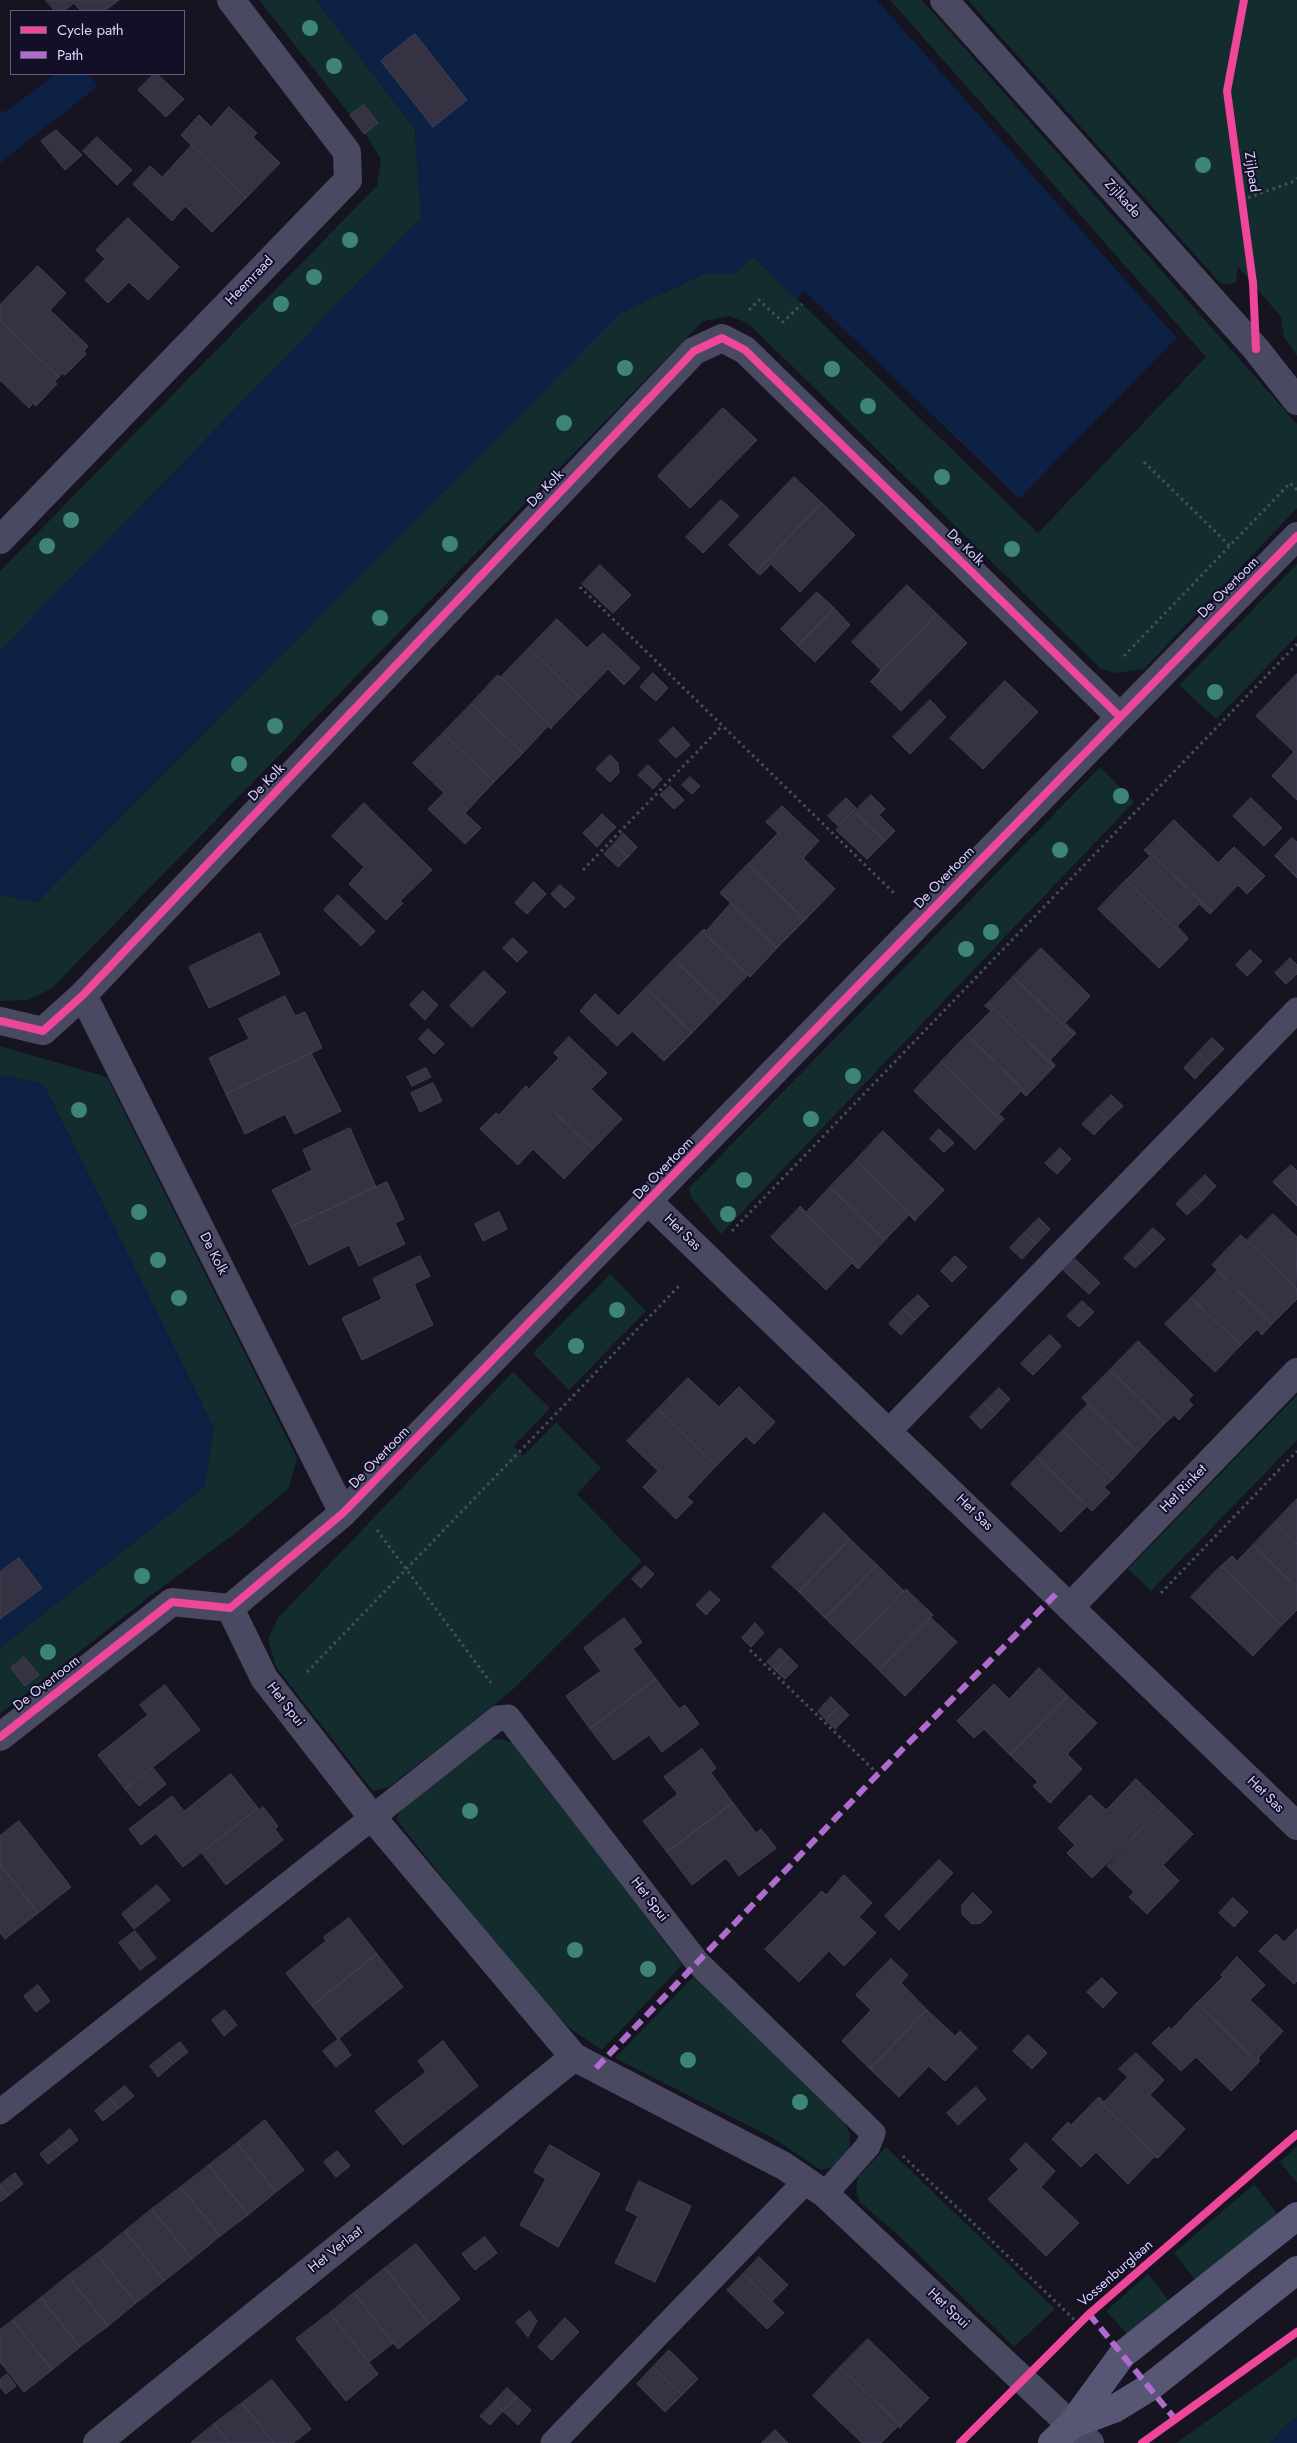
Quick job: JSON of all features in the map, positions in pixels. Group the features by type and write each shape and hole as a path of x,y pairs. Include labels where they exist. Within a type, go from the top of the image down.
{"street":[{"name":"Heemraad","path":"0,540 348,180 347,152 231,0"},
{"name":"Zijlkade","path":"944,0 1256,349 1297,401"},
{"name":"De Kolk","path":"0,1021 43,1031 83,995 694,351 722,338 745,350 1120,716"},
{"name":"De Overtoom","path":"0,1737 172,1602 230,1608 348,1508 649,1202 921,920 1297,536"},
{"name":"De Kolk","path":"83,995 348,1508"},
{"name":"Het Sas","path":"649,1202 1071,1606 1297,1826"},
{"name":"Het Rinket","path":"1071,1606 1297,1372"},
{"name":"Het Spui","path":"230,1608 264,1678 372,1817 574,2057 784,2166 816,2187 1081,2434"},
{"name":"Het Verlaat","path":"97,2443 574,2057"},
{"path":"1081,2434 1122,2355 1297,2216"},
{"path":"1052,2443 1081,2434 1114,2409 1150,2387 1297,2270"}],"lane":[{"path":"889,1431 1297,1010"},
{"path":"0,2112 498,1718 508,1717"},
{"name":"Het Spui","path":"508,1717 697,1962 874,2133"},
{"path":"553,2443 816,2187 868,2146 874,2133"}],"path":[{"path":"1242,200 1292,182 1297,178"},
{"path":"1144,462 1230,546"},
{"path":"1092,690 1290,483 1297,490"},
{"path":"580,587 921,920"},
{"path":"280,1698 1297,644"},
{"path":"583,870 722,726"},
{"path":"1161,1593 1297,1451"},
{"path":"348,1508 372,1523 498,1693 508,1717"},
{"path":"750,1650 878,1774"},
{"path":"874,2133 886,2140 1082,2321"}],"green space":[{"path":"259,0 316,0 415,129 421,218 0,651 0,571 377,186 381,159 366,135"},
{"path":"890,0 922,0 1297,424 1297,508 1144,669 1116,673 1101,669 748,323 729,316 703,321 51,989 28,1000 0,1001 0,895 37,902 620,313 704,274 735,274 753,256 1038,533 1206,357"},
{"path":"968,0 1297,0 1297,356 1284,337 1281,317 1238,267 1236,282 1228,285 1220,283"},
{"path":"1297,564 1297,636 1216,719 1179,685"},
{"path":"1100,767 1134,802 721,1234 691,1197 689,1188"},
{"path":"0,1046 107,1077 297,1458 289,1488 237,1532 150,1596 0,1714 0,1648 204,1487 214,1428 43,1084 0,1075"},
{"path":"610,1274 646,1311 569,1390 533,1353"},
{"path":"513,1372 550,1408 514,1446 523,1456 556,1422 601,1468 577,1494 642,1561 509,1693 389,1787 373,1791 276,1667 268,1639 278,1618"},
{"path":"1297,1395 1297,1440 1151,1591 1128,1569"},
{"path":"501,1739 516,1744 682,1965 602,2050 571,2029 545,2006 396,1819 406,1802 486,1740"},
{"path":"695,1975 843,2120 850,2134 849,2149 837,2166 821,2170 773,2138 615,2058"},
{"path":"1297,2146 1297,2183 1280,2162"},
{"path":"886,2147 1055,2309 1014,2347 898,2235 860,2202 856,2191 858,2177"},
{"path":"1254,2184 1279,2216 1197,2282 1174,2253"},
{"path":"1148,2274 1170,2302 1130,2337 1106,2311"},
{"path":"1297,2357 1297,2417 1286,2425 1271,2443 1176,2443"}],"water":[{"path":"316,0 877,0 1177,338 1019,499 804,291 797,300 754,256 735,274 704,274 621,313 37,902 0,895 0,651 421,218 415,129"},
{"path":"55,75 90,75 98,86 0,163 0,111 5,112"},
{"path":"0,1075 43,1084 214,1428 204,1487 0,1648"},
{"path":"1297,2417 1297,2443 1271,2443 1286,2425"}],"pier":[{"path":"877,0 880,0 1179,337 1020,501 804,295 799,301 797,300 804,291 1019,499 1177,338"}],"building":[{"path":"46,0 119,0 106,10 80,10 74,3 65,10 54,10"},
{"path":"415,34 467,100 433,127 381,61"},
{"path":"153,75 158,75 184,99 166,117 138,90"},
{"path":"364,105 378,123 364,134 350,115"},
{"path":"229,107 257,133 253,137 280,163 246,198 181,135 199,115 211,127"},
{"path":"56,130 82,155 65,170 41,141"},
{"path":"97,137 132,170 117,185 83,151"},
{"path":"192,145 246,198 212,232 185,206 172,221 133,184 150,166 162,177"},
{"path":"128,218 179,267 148,300 129,282 108,303 85,280 105,259 96,250"},
{"path":"38,266 66,293 50,310 88,346 84,351 86,354 65,375 62,373 59,377 0,321 0,305"},
{"path":"0,321 59,377 54,382 57,384 36,406 33,403 29,408 0,380"},
{"path":"723,408 757,440 690,508 658,476"},
{"path":"794,477 822,503 756,572 729,545"},
{"path":"721,500 739,516 703,553 686,537"},
{"path":"822,503 855,535 800,592 771,564 760,575 756,572"},
{"path":"600,565 631,595 613,613 582,584"},
{"path":"907,585 937,614 871,682 881,670 852,642"},
{"path":"817,592 834,608 798,646 781,629"},
{"path":"834,608 850,625 815,662 798,646"},
{"path":"937,614 967,643 901,711 871,682"},
{"path":"557,619 587,648 603,633 640,668 624,685 608,669 580,698 529,648"},
{"path":"529,648 580,698 552,727 501,677"},
{"path":"653,673 668,688 656,701 640,687"},
{"path":"1297,674 1297,800 1272,776 1294,752 1256,716"},
{"path":"498,675 552,727 551,729 548,726 523,753 471,704"},
{"path":"1005,681 1038,712 983,769 950,738"},
{"path":"930,700 946,717 910,754 893,737"},
{"path":"471,704 523,753 494,782 443,733"},
{"path":"673,727 690,745 676,758 659,741"},
{"path":"443,733 494,782 465,813 481,828 465,844 428,809 444,793 413,763"},
{"path":"610,755 618,763 619,773 610,782 596,769"},
{"path":"648,765 662,779 653,789 638,775"},
{"path":"690,777 700,786 692,794 682,785"},
{"path":"670,786 684,800 674,809 660,795"},
{"path":"871,795 885,809 879,815 895,831 885,841 854,812"},
{"path":"846,798 856,808 838,826 828,816"},
{"path":"1251,798 1282,828 1264,846 1233,816"},
{"path":"364,803 432,870 400,901 403,903 386,920 349,884 364,867 332,836"},
{"path":"782,806 819,841 803,858 835,889 805,920 748,864 778,833 766,822"},
{"path":"854,812 885,841 867,859 836,830"},
{"path":"602,814 616,827 606,837 593,824"},
{"path":"1174,820 1218,863 1234,847 1265,876 1247,894 1238,885 1212,912 1146,849"},
{"path":"593,824 606,837 597,847 583,833"},
{"path":"623,833 637,847 628,857 614,844"},
{"path":"1292,838 1297,842 1297,878 1275,856"},
{"path":"614,844 628,857 618,867 604,854"},
{"path":"1146,849 1212,912 1210,914 1199,904 1177,926 1188,938 1187,940 1126,880 1150,856 1144,850"},
{"path":"748,864 805,920 777,948 720,893"},
{"path":"1126,880 1187,940 1159,968 1098,909"},
{"path":"534,882 546,894 527,914 515,903"},
{"path":"560,885 575,898 565,908 551,894"},
{"path":"338,895 375,931 361,946 324,910"},
{"path":"731,903 777,948 750,977 702,931 704,929 706,931"},
{"path":"702,931 748,975 720,1004 674,959"},
{"path":"260,933 280,974 209,1008 189,967"},
{"path":"513,938 527,952 517,962 503,948"},
{"path":"1041,948 1090,996 1065,1023 1076,1033 1074,1035 1013,977"},
{"path":"1250,950 1262,961 1247,976 1236,965"},
{"path":"1290,958 1297,965 1297,974 1286,984 1275,973"},
{"path":"674,959 720,1004 692,1033 646,988"},
{"path":"484,971 506,992 472,1027 450,1006"},
{"path":"1013,977 1074,1035 1050,1060 1055,1065 1054,1067 988,1003"},
{"path":"646,988 692,1033 664,1061 632,1031 617,1046 580,1011 595,994 618,1016"},
{"path":"423,991 438,1005 425,1020 410,1005"},
{"path":"285,996 295,1016 305,1012 322,1048 226,1094 209,1058 249,1039 239,1019"},
{"path":"988,1003 1054,1067 1028,1094 967,1035 991,1011 985,1006"},
{"path":"428,1029 444,1044 434,1054 419,1039"},
{"path":"967,1035 1028,1094 1026,1096 1021,1091 999,1114 1004,1119 1002,1121 941,1062"},
{"path":"569,1037 607,1073 591,1089 622,1119 593,1149 530,1088 559,1058 554,1053"},
{"path":"1212,1038 1224,1049 1209,1064 1198,1053"},
{"path":"311,1053 341,1111 295,1134 285,1114 245,1134 226,1094"},
{"path":"1198,1053 1209,1064 1195,1079 1184,1068"},
{"path":"941,1062 1002,1121 975,1150 914,1091"},
{"path":"426,1068 431,1077 412,1086 407,1077"},
{"path":"433,1083 442,1101 420,1112 411,1093"},
{"path":"526,1086 593,1149 564,1179 533,1149 518,1165 480,1129 496,1113 499,1115"},
{"path":"1111,1095 1123,1106 1108,1120 1097,1109"},
{"path":"1097,1109 1108,1120 1094,1135 1082,1124"},
{"path":"350,1128 376,1187 291,1227 272,1190 312,1170 303,1150"},
{"path":"939,1129 954,1143 944,1152 930,1139"},
{"path":"883,1131 944,1190 916,1219 856,1160"},
{"path":"1060,1148 1071,1159 1057,1174 1045,1163"},
{"path":"856,1160 916,1219 915,1221 909,1215 885,1240 830,1187"},
{"path":"1291,1165 1297,1171 1297,1206 1273,1182"},
{"path":"1205,1175 1216,1186 1202,1201 1190,1190"},
{"path":"387,1182 404,1219 395,1223 405,1244 359,1266 349,1245 309,1265 291,1227"},
{"path":"830,1187 885,1240 860,1267 799,1208 800,1206 806,1212"},
{"path":"1190,1190 1202,1201 1187,1215 1176,1204"},
{"path":"799,1208 860,1267 858,1269 852,1263 826,1290 771,1237"},
{"path":"499,1212 507,1229 483,1241 475,1224"},
{"path":"1273,1214 1297,1237 1296,1288 1247,1240"},
{"path":"1039,1218 1050,1229 1036,1244 1024,1233"},
{"path":"1153,1228 1165,1239 1150,1254 1139,1243"},
{"path":"1024,1233 1036,1244 1022,1259 1010,1248"},
{"path":"1241,1235 1297,1289 1297,1299 1272,1324 1212,1265"},
{"path":"1139,1243 1150,1254 1135,1268 1124,1258"},
{"path":"420,1256 430,1276 414,1284 433,1325 362,1360 342,1318 382,1299 373,1279"},
{"path":"955,1256 967,1267 952,1282 941,1271"},
{"path":"1075,1259 1100,1283 1089,1294 1063,1270"},
{"path":"1217,1271 1272,1324 1262,1335 1257,1329 1241,1345 1191,1298"},
{"path":"918,1295 929,1306 915,1320 903,1309"},
{"path":"1191,1298 1241,1345 1215,1372 1165,1324"},
{"path":"1082,1301 1094,1312 1079,1327 1067,1316"},
{"path":"903,1309 915,1320 901,1335 889,1324"},
{"path":"1050,1335 1061,1346 1047,1361 1035,1349"},
{"path":"1138,1341 1193,1395 1188,1400 1193,1405 1179,1420 1174,1415 1165,1423 1110,1370"},
{"path":"1035,1349 1047,1361 1033,1375 1021,1364"},
{"path":"1110,1370 1165,1423 1138,1452 1082,1398"},
{"path":"688,1378 719,1407 739,1387 775,1422 754,1444 746,1436 716,1466 658,1409"},
{"path":"999,1388 1010,1399 996,1414 984,1403"},
{"path":"984,1403 996,1414 981,1429 970,1417"},
{"path":"1088,1404 1138,1452 1113,1479 1062,1431"},
{"path":"658,1409 716,1466 687,1497 693,1502 676,1519 643,1487 658,1471 627,1441"},
{"path":"1062,1431 1113,1479 1104,1487 1110,1493 1092,1511 1037,1457"},
{"path":"1037,1457 1087,1506 1061,1532 1011,1484"},
{"path":"1297,1499 1297,1544 1275,1522"},
{"path":"824,1513 850,1539 799,1592 772,1567"},
{"path":"1275,1522 1297,1544 1297,1588 1253,1545"},
{"path":"850,1539 877,1565 825,1618 799,1592"},
{"path":"1253,1545 1297,1588 1297,1610 1282,1625 1221,1566 1232,1556 1237,1561"},
{"path":"19,1558 42,1588 0,1619 0,1572"},
{"path":"877,1565 904,1591 852,1644 825,1618"},
{"path":"645,1566 654,1574 641,1588 632,1579"},
{"path":"1221,1566 1282,1625 1253,1656 1191,1597"},
{"path":"906,1589 933,1615 879,1670 852,1644"},
{"path":"710,1591 720,1600 706,1615 696,1605"},
{"path":"930,1617 957,1642 905,1696 879,1670"},
{"path":"624,1618 642,1642 633,1649 656,1679 590,1729 566,1696 601,1671 584,1648"},
{"path":"755,1623 764,1633 751,1647 742,1638"},
{"path":"780,1648 789,1657 776,1671 767,1662"},
{"path":"24,1657 39,1675 25,1686 11,1668"},
{"path":"789,1657 798,1666 785,1679 776,1671"},
{"path":"1039,1668 1068,1696 1010,1755 984,1729 974,1738 957,1721 994,1684 1009,1699"},
{"path":"656,1679 679,1709 685,1705 699,1724 662,1752 649,1735 614,1760 590,1729"},
{"path":"165,1685 200,1730 125,1789 98,1755 148,1715 140,1705"},
{"path":"1068,1696 1097,1723 1067,1754 1082,1769 1050,1803 1033,1786 1038,1782 1010,1755"},
{"path":"831,1697 840,1706 826,1720 818,1711"},
{"path":"840,1706 849,1715 835,1729 826,1720"},
{"path":"702,1749 716,1768 711,1773 733,1803 667,1852 643,1821 678,1794 664,1777"},
{"path":"153,1768 166,1784 139,1806 125,1789"},
{"path":"231,1774 258,1808 183,1867 156,1833 141,1845 129,1829 172,1796 184,1811"},
{"path":"1136,1779 1164,1806 1092,1878 1067,1853 1075,1845 1058,1828 1090,1795 1106,1810"},
{"path":"733,1803 756,1833 761,1829 776,1848 739,1876 726,1858 692,1885 667,1852"},
{"path":"1164,1806 1193,1834 1163,1865 1179,1881 1147,1914 1129,1897 1134,1892 1107,1866"},
{"path":"263,1807 278,1826 275,1829 283,1840 226,1885 202,1853 258,1808 259,1810"},
{"path":"19,1821 71,1887 38,1913 0,1864 0,1836"},
{"path":"939,1860 953,1873 899,1930 885,1916"},
{"path":"0,1864 38,1913 5,1939 0,1933"},
{"path":"844,1875 872,1903 859,1917 876,1933 844,1966 829,1951 799,1982 765,1949 822,1891 826,1895"},
{"path":"157,1885 170,1900 134,1929 122,1914"},
{"path":"973,1893 992,1912 981,1923 972,1924 962,1914 962,1905"},
{"path":"1233,1898 1248,1912 1234,1927 1219,1913"},
{"path":"349,1918 377,1954 312,2006 286,1973 326,1941 324,1937"},
{"path":"1297,1929 1297,1981 1294,1984 1259,1951 1276,1934 1284,1942"},
{"path":"135,1931 156,1958 140,1970 119,1943"},
{"path":"377,1954 403,1987 338,2039 312,2006"},
{"path":"1237,1957 1265,1985 1250,2000 1283,2031 1258,2058 1260,2060 1258,2063 1197,2003 1223,1977 1221,1975"},
{"path":"891,1959 908,1975 901,1983 927,2010 870,2069 842,2041 871,2010 856,1995"},
{"path":"1102,1978 1117,1993 1103,2008 1087,1992"},
{"path":"38,1985 50,2001 36,2012 24,1996"},
{"path":"1197,2003 1258,2063 1231,2091 1196,2057 1181,2071 1152,2043 1169,2027 1171,2030"},
{"path":"225,2010 237,2025 224,2036 212,2020"},
{"path":"927,2010 955,2036 960,2031 977,2048 945,2081 929,2066 899,2097 870,2069"},
{"path":"1028,2035 1047,2053 1032,2069 1013,2051"},
{"path":"339,2039 351,2055 336,2067 323,2051"},
{"path":"443,2041 478,2086 403,2145 375,2111 426,2072 418,2061"},
{"path":"180,2042 188,2052 173,2064 165,2054"},
{"path":"1136,2053 1164,2080 1150,2095 1185,2129 1158,2158 1097,2099 1099,2097 1104,2102 1128,2077 1119,2069"},
{"path":"165,2054 173,2064 158,2077 150,2066"},
{"path":"125,2086 134,2096 118,2109 110,2098"},
{"path":"976,2087 986,2099 958,2125 947,2113"},
{"path":"110,2098 118,2109 103,2121 95,2111"},
{"path":"1097,2099 1158,2158 1154,2157 1128,2184 1096,2152 1081,2167 1052,2139 1068,2122 1071,2125"},
{"path":"265,2120 304,2170 276,2192 237,2143"},
{"path":"70,2129 78,2140 63,2152 55,2142"},
{"path":"55,2142 63,2152 48,2164 40,2154"},
{"path":"237,2143 276,2192 248,2215 209,2165"},
{"path":"1026,2143 1055,2171 1041,2187 1079,2223 1046,2256 988,2199 1019,2169 1010,2160"},
{"path":"550,2145 600,2174 558,2247 520,2225 546,2179 534,2172"},
{"path":"337,2151 350,2166 336,2177 324,2162"},
{"path":"209,2165 248,2215 220,2236 181,2187"},
{"path":"15,2173 23,2184 8,2196 0,2185"},
{"path":"639,2181 691,2206 655,2282 615,2263 638,2216 626,2210"},
{"path":"0,2186 8,2196 0,2202"},
{"path":"181,2187 220,2236 192,2259 152,2209"},
{"path":"152,2209 192,2259 164,2281 125,2231"},
{"path":"125,2231 164,2281 136,2303 97,2254"},
{"path":"485,2237 497,2253 475,2270 462,2254"},
{"path":"416,2244 460,2299 429,2324 385,2268"},
{"path":"97,2254 136,2303 108,2326 68,2276"},
{"path":"759,2257 788,2285 772,2301 743,2274"},
{"path":"385,2268 429,2324 398,2349 354,2293"},
{"path":"743,2274 784,2313 767,2329 727,2290"},
{"path":"68,2276 108,2326 80,2347 41,2298"},
{"path":"354,2293 393,2343 369,2362 330,2313"},
{"path":"41,2298 80,2347 52,2370 13,2320"},
{"path":"530,2311 537,2321 528,2337 516,2322"},
{"path":"330,2313 378,2374 346,2401 296,2339"},
{"path":"565,2318 579,2332 552,2360 538,2347"},
{"path":"13,2320 52,2370 24,2392 0,2362 0,2330"},
{"path":"868,2339 929,2398 901,2426 840,2367"},
{"path":"669,2350 698,2379 682,2395 653,2367"},
{"path":"653,2367 682,2395 665,2412 637,2384"},
{"path":"840,2367 901,2426 900,2428 898,2426 881,2443 862,2443 813,2396"},
{"path":"7,2374 16,2386 6,2394 0,2387 0,2380"},
{"path":"272,2380 311,2429 293,2443 274,2443 242,2403"},
{"path":"507,2388 517,2397 503,2411 494,2402"},
{"path":"517,2397 531,2410 518,2425 503,2411"},
{"path":"494,2402 503,2411 490,2425 480,2416"},
{"path":"242,2403 274,2443 229,2443 214,2424"},
{"path":"214,2424 229,2443 191,2443"},
{"path":"775,2430 788,2443 762,2443"}],"marked path":[{"path":"596,2068 878,1774 1056,1594"},
{"path":"1089,2314 1175,2419"}],"cycle path":[{"name":"Zijlpad","path":"1244,0 1227,91 1253,283 1256,349"},
{"path":"0,1021 43,1031 83,995 694,351 722,338 745,350 1119,716"},
{"path":"0,1737 172,1602 230,1608 343,1513 1297,536"},
{"name":"Vossenburglaan","path":"960,2443 1089,2314 1297,2134"},
{"path":"1142,2443 1297,2332"}]}
